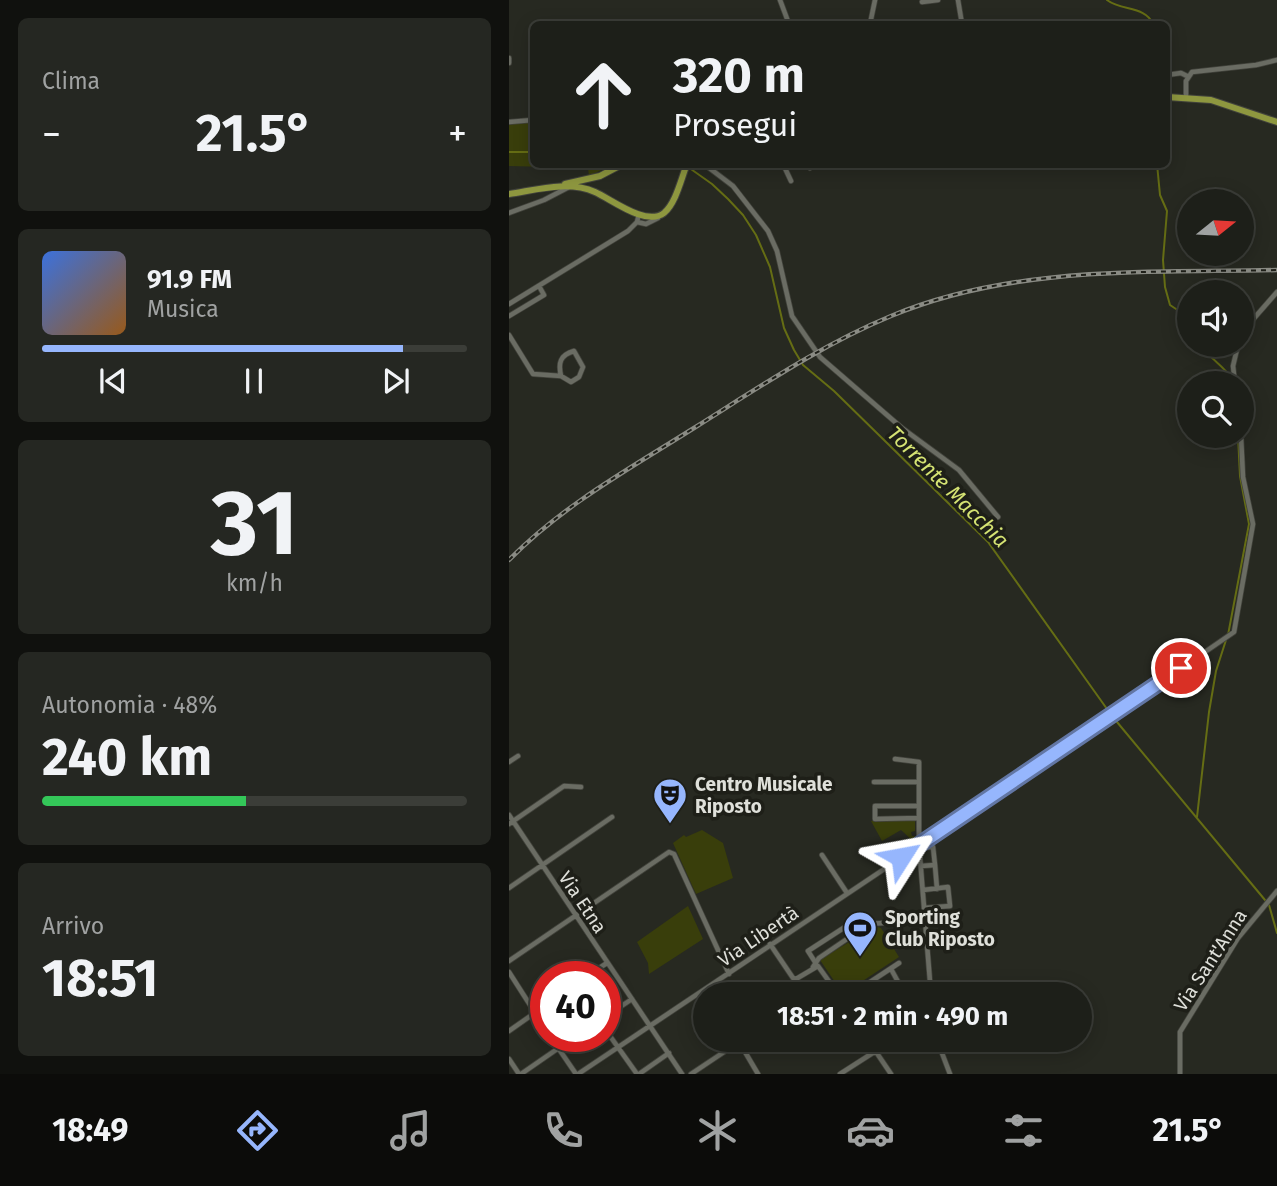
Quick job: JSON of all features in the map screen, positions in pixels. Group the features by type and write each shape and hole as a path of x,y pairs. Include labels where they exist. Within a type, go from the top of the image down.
{"main road":[{"path":"1170,97 1211,100 1277,122"},
{"path":"588,190 587,183 615,168"},
{"path":"553,187 588,190 638,218 654,217 661,215 671,204 685,168"},
{"path":"509,194 600,176"}],"street":[{"path":"780,0 788,21"},
{"path":"871,21 875,0"},
{"path":"922,2 938,0"},
{"path":"958,0 962,21"},
{"path":"1187,76 1194,72 1277,60"},
{"path":"1170,75 1181,73 1187,76"},
{"path":"1186,97 1187,76"},
{"path":"509,122 530,120"},
{"path":"709,168 734,186 768,231 777,251 795,323 820,357 902,428 959,470 998,517"},
{"path":"785,168 791,181"},
{"path":"509,213 570,187"},
{"path":"509,304 628,231 638,218"},
{"path":"509,316 544,295 539,286"},
{"path":"1254,318 1277,292"},
{"path":"509,335 533,374 561,376 571,382 579,377 583,363 574,351 561,358 561,376"},
{"name":"Via Libertà","path":"716,982 1229,636 1235,628 1253,524 1243,478 1242,448"},
{"path":"509,762 518,756"},
{"path":"895,759 919,762 919,846 931,982"},
{"path":"875,782 919,782"},
{"path":"511,823 564,786 581,787"},
{"path":"919,806 875,806 875,819 919,818"},
{"name":"Via Etna","path":"509,815 511,823 606,961"},
{"path":"509,888 612,817"},
{"path":"919,846 933,847 937,889"},
{"path":"509,961 672,853 729,974"},
{"path":"822,855 847,893"},
{"path":"921,866 935,865"},
{"path":"923,890 948,887 950,906 924,908"},
{"name":"Via Sant'Anna","path":"1180,1074 1180,1032 1215,973 1277,891"},
{"path":"830,982 814,964 808,951 862,916 868,925"},
{"path":"770,944 796,979 868,925 925,920"},
{"path":"871,982 899,963"},
{"path":"891,969 898,982"},
{"path":"509,972 530,1004"},
{"name":"Via Etna","path":"621,983 682,1074"},
{"name":"Via Libertà","path":"621,1045 693,997"},
{"path":"621,1006 632,999"},
{"path":"509,1031 530,1016"},
{"path":"621,1051 638,1074 669,1054"},
{"path":"509,1059 520,1074 552,1052"},
{"path":"561,1052 577,1074"},
{"name":"Via Libertà","path":"577,1074 610,1052"},
{"path":"691,1074 722,1052"},
{"path":"745,1052 758,1074"},
{"path":"840,1074 874,1052"},
{"path":"877,1052 891,1074"},
{"path":"942,1052 950,1074"}],"green space":[{"path":"530,121 530,167 509,166 509,124"},
{"path":"588,168 606,168 589,176"},
{"path":"871,821 915,821 915,831 911,832 912,836 915,836 915,843 901,830 882,841"},
{"path":"702,830 723,843 733,878 696,894 673,843 684,835 686,837"},
{"path":"688,906 703,939 649,974 648,963 637,942"},
{"name":"Sporting Club Riposto","path":"875,926 881,928 899,957 861,982 835,982 820,960"}],"waterway":[{"path":"1107,0 1139,11 1152,21"},
{"name":"Torrente Macchia","path":"509,152 530,152"},
{"name":"Torrente Macchia","path":"689,168 728,199 756,235 770,267 784,328 803,365 834,391 988,542 1112,716 1265,900"},
{"path":"1157,168 1160,195 1167,211 1163,260 1165,287 1170,305 1177,310"},
{"path":"1211,357 1225,371"},
{"path":"1228,635 1249,524 1240,476 1239,448"},
{"path":"1197,817 1209,712 1216,671 1226,640"},
{"name":"Torrente Macchia","path":"1269,905 1277,933"}],"railway":[{"path":"509,560 552,522 621,473 790,368 865,327 891,316 937,300 1032,280 1130,272 1277,270"}],"place":[{"name":"Centro Musicale Riposto","path":"670,825"},
{"name":"Sporting Club Riposto","path":"860,958"}],"route":[{"path":"901,857 1181,668"}]}
